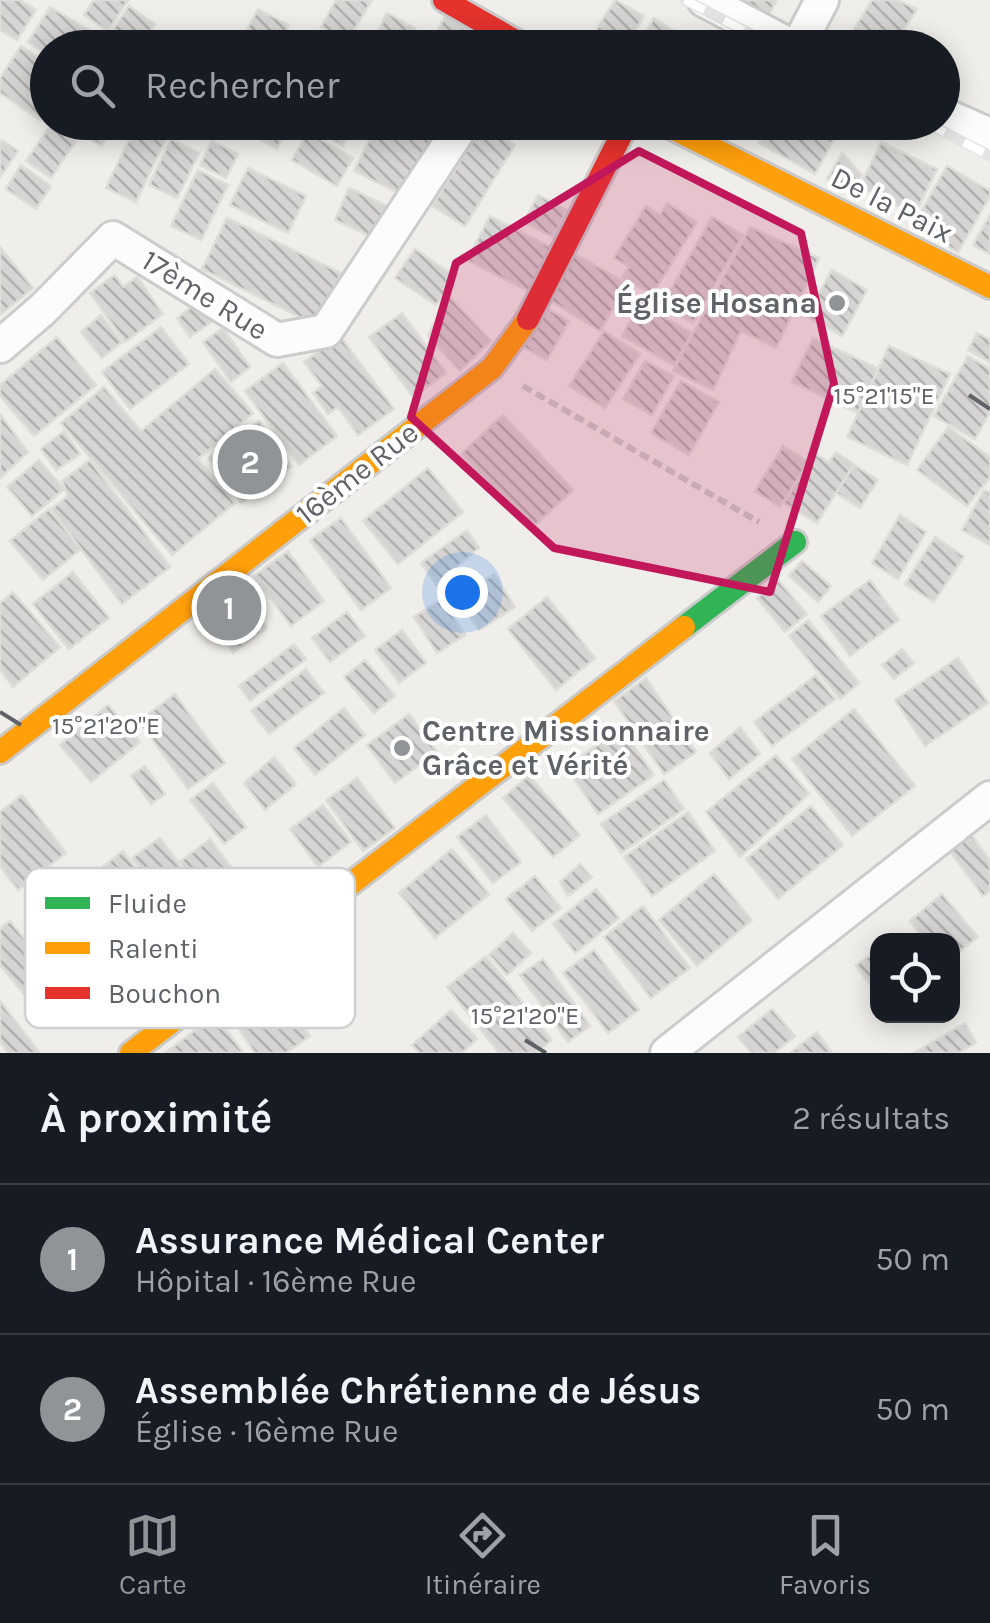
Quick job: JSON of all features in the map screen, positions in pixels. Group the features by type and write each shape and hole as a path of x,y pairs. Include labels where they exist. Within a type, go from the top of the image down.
{"street":[{"path":"444,0 495,30"},
{"path":"704,0 762,30"},
{"path":"806,30 822,0"},
{"path":"960,122 990,135"},
{"name":"17ème Rue","path":"0,346 114,238 276,340 326,332 452,140"},
{"name":"16ème Rue","path":"0,752 492,368 522,330 619,140"},
{"name":"De la Paix","path":"696,140 990,288"},
{"path":"355,881 795,542"},
{"path":"667,1053 990,798"},
{"path":"131,1053 163,1028"}],"path":[{"path":"492,368 795,542"}],"highlighted area":[{"path":"639,151 801,233 834,384 770,592 554,548 411,417 456,263"}],"building":[{"path":"0,0 20,0 36,10 17,40 0,30"},
{"path":"94,0 128,0 109,30 84,15"},
{"path":"336,0 372,0 354,30 321,27"},
{"path":"615,0 644,16 636,30 596,30"},
{"path":"744,0 777,0 767,18 742,4"},
{"path":"872,0 897,0 917,9 904,30 853,30"},
{"path":"129,6 155,24 151,30 113,30"},
{"path":"50,7 89,30 36,30"},
{"path":"258,9 289,25 286,30 247,30"},
{"path":"387,13 415,28 414,30 379,30"},
{"path":"446,14 467,30 438,30"},
{"path":"654,18 672,30 647,30"},
{"path":"21,46 30,52 30,113 0,93 0,78"},
{"path":"2,140 18,151 0,177 0,143"},
{"path":"40,140 76,141 51,178 26,161"},
{"path":"129,140 166,140 136,202 106,188"},
{"path":"171,140 199,153 177,198 149,185"},
{"path":"260,140 282,140 277,149"},
{"path":"303,140 322,140 353,158 337,186 292,160"},
{"path":"369,140 440,140 411,199 354,171"},
{"path":"474,140 507,140 515,145 465,226 432,206"},
{"path":"761,140 833,140 815,174 759,143"},
{"path":"212,141 238,154 226,178 200,165"},
{"path":"881,142 937,169 915,214 860,187"},
{"path":"842,153 862,175 852,193 827,179"},
{"path":"21,165 51,186 36,209 6,189"},
{"path":"947,166 990,191 958,252 913,226"},
{"path":"248,168 306,196 288,233 230,205"},
{"path":"198,170 228,185 201,240 171,226"},
{"path":"349,188 396,210 381,241 335,220"},
{"path":"538,195 567,210 553,237 524,222"},
{"path":"667,203 697,222 652,295 622,277 629,267 614,258 646,206 660,215"},
{"path":"990,215 990,254 973,245"},
{"path":"490,216 556,250 534,294 467,260"},
{"path":"712,217 743,235 693,323 662,305"},
{"path":"227,218 341,273 316,325 202,269"},
{"path":"750,227 819,258 776,348 741,331 713,390 673,371"},
{"path":"0,247 33,288 0,315"},
{"path":"415,249 456,277 436,305 395,278"},
{"path":"575,254 628,284 600,331 548,299"},
{"name":"Église Hosana","path":"832,270 867,290 842,336 806,316"},
{"path":"115,275 123,287 137,277 163,314 125,342 90,293"},
{"path":"448,295 491,341 460,371 428,336"},
{"path":"202,299 216,319 190,337 177,318"},
{"path":"640,304 692,333 674,365 622,336"},
{"path":"541,305 569,321 547,360 519,345"},
{"path":"402,313 446,373 413,397 369,337"},
{"path":"101,315 122,342 102,358 81,332"},
{"path":"161,327 189,364 130,409 102,372"},
{"path":"223,328 250,367 231,382 203,342"},
{"path":"604,331 640,354 605,408 569,386"},
{"path":"977,333 990,340 990,362 968,350"},
{"path":"340,336 394,409 358,435 338,407 328,414 313,393 322,386 304,362"},
{"path":"57,337 96,385 34,436 0,396 0,385"},
{"path":"813,338 879,369 858,413 792,382"},
{"path":"889,346 950,374 907,465 847,437"},
{"path":"968,356 990,369 990,412 975,439 934,416"},
{"path":"645,361 674,376 652,415 623,399"},
{"path":"283,363 337,436 299,465 245,391"},
{"path":"215,369 253,413 198,459 235,503 172,555 61,423 104,387 141,431"},
{"path":"681,381 719,402 689,455 651,433"},
{"path":"0,414 28,452 0,478"},
{"path":"503,415 573,490 531,529 461,454"},
{"path":"259,421 291,467 241,503 209,458"},
{"path":"948,427 990,457 990,477 967,506 917,470"},
{"path":"64,431 80,454 56,470 41,449"},
{"path":"783,446 808,462 780,507 755,491"},
{"path":"836,452 854,464 817,523 784,503 815,454 829,462"},
{"path":"39,460 64,489 32,516 7,487"},
{"path":"90,460 170,567 122,604 51,509 68,496 62,481"},
{"path":"854,465 878,480 860,508 836,493"},
{"path":"428,468 463,512 398,564 363,521"},
{"path":"984,490 990,493 990,545 962,530"},
{"path":"49,509 81,549 43,580 10,541"},
{"path":"900,515 926,532 898,579 872,563"},
{"path":"341,518 391,588 361,610 310,540"},
{"path":"467,530 479,548 436,585 421,563"},
{"path":"935,537 964,556 934,602 905,584"},
{"path":"288,551 324,601 291,626 254,576"},
{"path":"802,561 831,586 818,602 789,576"},
{"path":"73,572 109,618 69,649 33,604"},
{"path":"494,574 515,607 479,630 458,598"},
{"path":"241,580 259,603 218,635 199,612"},
{"path":"778,580 807,614 785,632 757,598"},
{"path":"870,580 899,620 850,656 821,616"},
{"path":"13,592 60,647 13,687 0,669 0,603"},
{"path":"547,597 595,658 556,690 508,629"},
{"path":"442,599 465,635 437,653 414,617"},
{"path":"347,612 365,636 330,662 312,638"},
{"path":"257,614 267,628 233,653 223,637"},
{"path":"808,620 859,683 840,699 789,636"},
{"path":"402,630 426,663 399,683 375,650"},
{"path":"294,644 306,659 250,701 239,686"},
{"path":"902,649 914,663 894,679 882,665"},
{"path":"958,658 988,703 925,746 895,700"},
{"path":"365,660 395,696 374,713 344,677"},
{"path":"306,669 324,693 269,734 251,711"},
{"path":"816,675 835,699 772,746 754,722"},
{"path":"646,678 696,752 664,774 614,701"},
{"path":"175,694 225,763 188,789 139,721"},
{"path":"108,705 140,742 91,782 60,745"},
{"path":"344,708 365,735 315,775 294,748"},
{"path":"854,709 915,786 852,836 792,759"},
{"name":"Centre Missionnaire Grâce et Vérité","path":"409,714 437,752 395,783 367,745"},
{"path":"740,727 760,754 729,779 710,753"},
{"path":"621,728 654,775 598,814 566,767"},
{"path":"776,755 809,794 740,857 706,812"},
{"path":"274,757 296,784 265,810 244,783"},
{"path":"145,766 165,794 151,804 131,776"},
{"path":"529,775 580,835 553,857 503,798"},
{"path":"357,778 395,828 363,851 326,800"},
{"path":"664,780 684,809 621,853 601,824"},
{"path":"213,783 246,827 224,844 190,800"},
{"path":"22,795 66,853 47,868 25,868 25,885 18,890 0,866 0,812"},
{"path":"323,805 351,842 318,867 290,829"},
{"path":"811,806 843,845 778,899 746,859"},
{"path":"688,812 715,851 652,896 624,857"},
{"path":"486,815 521,862 493,883 457,837"},
{"path":"970,833 990,861 990,891 983,896 949,850"},
{"path":"160,838 183,868 140,868 132,858"},
{"path":"210,839 232,868 184,868 179,862"},
{"path":"452,849 489,894 435,938 399,893"},
{"path":"123,851 136,868 101,868"},
{"path":"580,864 592,877 568,896 560,882"},
{"path":"714,874 752,920 697,966 659,920"},
{"path":"535,876 561,908 532,931 506,899"},
{"path":"596,889 619,918 575,953 553,924"},
{"path":"942,894 978,937 960,952 960,933 919,933 910,921"},
{"path":"643,906 690,968 651,998 604,937"},
{"path":"10,921 25,939 25,995 0,965 0,929"},
{"path":"513,933 531,953 507,975 489,955"},
{"path":"594,950 639,1010 608,1033 563,973"},
{"path":"870,955 870,985 856,965"},
{"path":"486,956 552,1040 535,1053 499,1053 447,987"},
{"path":"543,959 590,1026 568,1042 520,975"},
{"path":"0,1001 40,1053 8,1053 0,1042"},
{"path":"772,1009 795,1036 774,1053 752,1053 738,1037"},
{"path":"451,1010 477,1039 462,1053 420,1053 412,1045"},
{"path":"965,1023 976,1043 958,1053 914,1053"},
{"path":"198,1028 225,1028 242,1051 239,1053 165,1053"},
{"path":"238,1028 305,1028 310,1036 286,1053 255,1053"},
{"path":"817,1032 832,1053 790,1053"}],"railway":[{"path":"685,0 743,30"},
{"path":"959,140 990,156"}],"traffic: fast":[{"path":"684,627 795,542"}],"traffic: slow":[{"path":"696,140 990,287"},
{"path":"0,752 492,368 528,319"},
{"path":"355,880 684,627"},
{"path":"131,1053 163,1028"}],"traffic: jam":[{"path":"444,0 496,30"},
{"path":"528,319 619,140"}],"place":[{"name":"Église Hosana","path":"837,303"},
{"name":"Assemblée Chrétienne de Jésus","path":"250,462"},
{"name":"Assurance Médical Center","path":"229,608"},
{"name":"Centre Missionnaire Grâce et Vérité","path":"402,748"}]}
